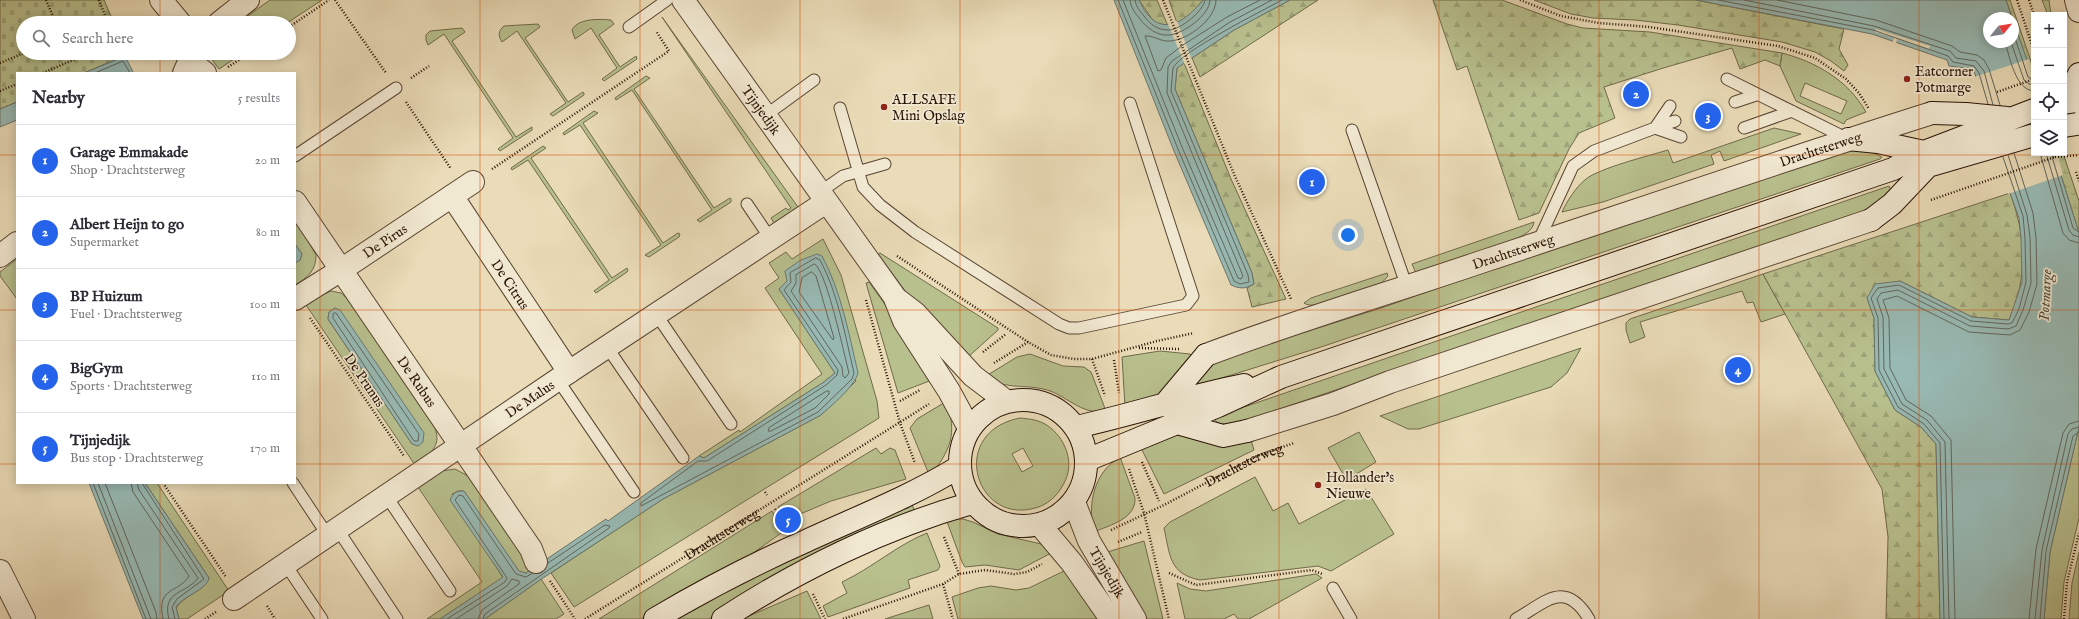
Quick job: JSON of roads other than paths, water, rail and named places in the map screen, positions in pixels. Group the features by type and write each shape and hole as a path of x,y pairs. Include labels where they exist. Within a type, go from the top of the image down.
{"street":[{"path":"161,0 174,16"},
{"path":"227,16 248,0"},
{"name":"Tijnjedijk","path":"683,0 894,296 904,321 949,391 969,428"},
{"path":"2076,0 2079,11"},
{"path":"2071,85 2073,92 2075,123"},
{"path":"1975,142 2008,118 2031,111"},
{"name":"Drachtsterweg","path":"1164,405 1206,356 1281,327 1301,322 1537,244 1848,139 1932,113 1966,114 2008,118"},
{"path":"1087,460 1218,406 1281,377 1975,142 2031,135"},
{"path":"1848,139 1878,142 1926,159"},
{"name":"Drachtsterweg","path":"1177,423 1223,436 1247,431 1333,404 1390,382 1871,220 1892,204 1926,159"},
{"name":"De Pirus","path":"296,298 341,270 473,182"},
{"name":"De Citrus","path":"452,196 564,376"},
{"name":"De Malus","path":"236,598 388,497 460,446 770,238 823,197"},
{"name":"De Rubus","path":"296,203 531,549 542,570"},
{"path":"0,256 16,244"},
{"name":"Tijnjedijk","path":"894,296 915,313 973,376 1006,401"},
{"path":"1076,427 1164,405 1212,391 1281,377"},
{"path":"1026,400 1045,403 1062,413 1076,427 1083,443 1087,460 1084,482 1074,502 1059,516 1040,525 1025,527 1010,526 996,521 983,513 972,503 963,486 959,467 961,446 969,428 985,411 1006,401 1026,400"},
{"path":"655,619 720,582 924,488 959,467"},
{"name":"Tijnjedijk","path":"1074,502 1089,541 1135,619"},
{"path":"723,619 765,593 847,551 921,518 972,503"},
{"name":"Tijnjedijk","path":"1040,525 1072,563 1111,619"},
{"path":"0,571 24,619"}],"lane":[{"path":"629,27 667,0"},
{"path":"1727,79 1756,95 1848,139"},
{"path":"766,116 814,80"},
{"path":"296,155 396,88"},
{"path":"1735,102 1756,95"},
{"path":"840,108 864,186 876,200 915,232 1059,324 1069,328 1079,328 1186,305 1191,301 1192,290 1130,103"},
{"path":"1655,128 1670,106"},
{"path":"1744,128 1792,111"},
{"path":"1537,244 1573,166 1594,151 1675,121"},
{"path":"1655,128 1681,137"},
{"path":"1352,130 1406,287"},
{"path":"823,197 844,176 885,164"},
{"path":"747,204 770,238"},
{"path":"656,314 731,424"},
{"path":"607,347 682,458"},
{"path":"564,376 634,492"},
{"path":"294,484 333,533 397,619"},
{"path":"388,497 450,591"},
{"path":"286,565 322,619"},
{"path":"1333,588 1352,619"},
{"path":"1516,619 1558,596 1567,596 1577,602 1589,619"}],"water":[{"path":"1114,0 1139,0 1153,20 1161,24 1169,24 1178,22 1186,17 1203,0 1290,0 1234,30 1177,68 1175,89 1252,273 1254,284 1251,286 1242,288 1231,285 1174,151"},
{"name":"Potmarge","path":"1696,0 2006,0 2010,12 1983,12 1983,48 2019,48 2019,37 2027,60 2031,113 2031,156 2055,156 2079,233 2079,427 2050,552 2044,619 1940,619 1936,444 1921,427 1895,410 1875,371 1874,318 1867,298 1875,284 1900,281 1972,317 2009,320 2022,282 2019,218 2010,193 1973,69 1949,66 1947,60 1872,34"},
{"path":"115,60 127,60 133,72 86,72"},
{"path":"16,102 16,120 0,127 0,109"},
{"path":"296,245 302,254 300,260 296,262"},
{"path":"817,254 822,256 829,269 839,298 848,328 858,373 852,384 836,401 821,415 663,499 540,580 485,619 440,619 503,577 450,500 455,493 464,491 519,571 526,573 606,519 608,521 699,456 704,458 824,382 835,373 779,289 787,281 785,271 801,260"},
{"path":"335,308 340,310 424,433 423,442 418,446 412,444 328,319 329,312"},
{"path":"89,484 146,484 209,578 200,590 179,603 176,607 179,619 143,619"}],"place":[{"name":"Eatcorner Potmarge","path":"1907,79"},
{"name":"Albert Heijn to go","path":"1636,94"},
{"name":"ALLSAFE Mini Opslag","path":"884,107"},
{"name":"BP Huizum","path":"1708,116"},
{"name":"Garage Emmakade","path":"1312,182"},
{"name":"BigGym","path":"1738,370"},
{"name":"Hollander's Nieuwe","path":"1318,485"},
{"name":"Tijnjedijk","path":"788,520"}]}
